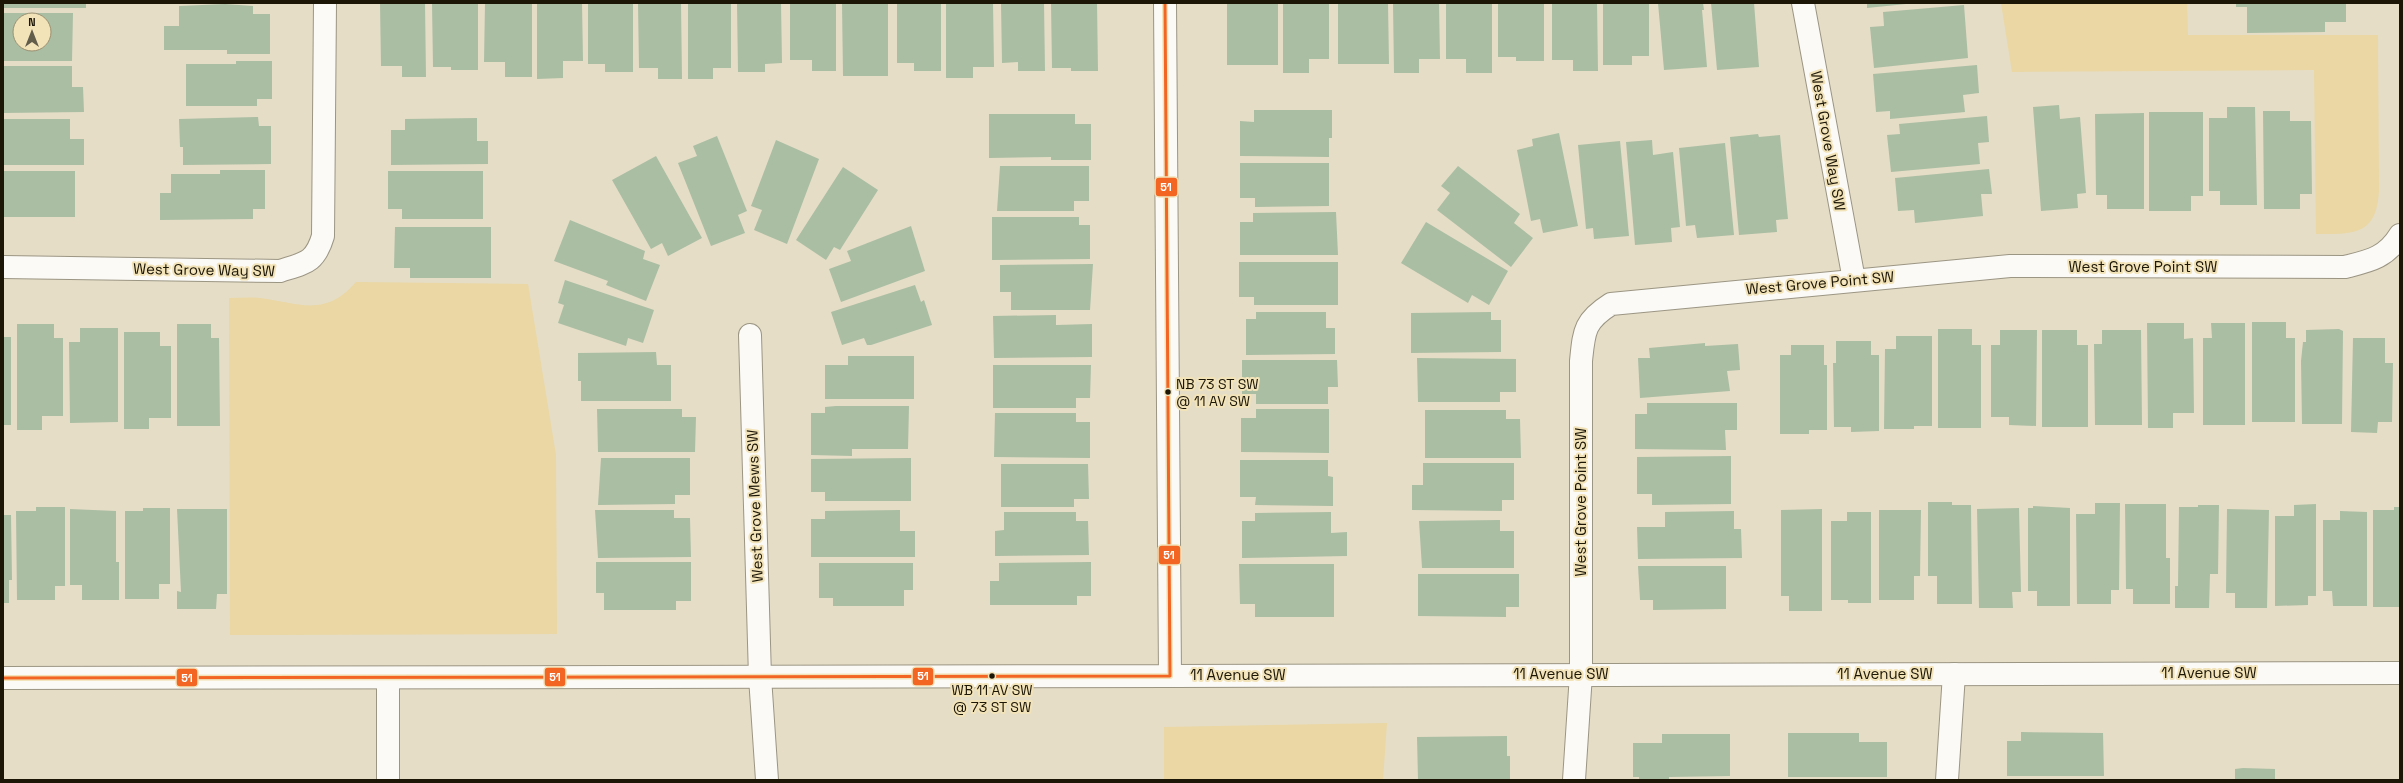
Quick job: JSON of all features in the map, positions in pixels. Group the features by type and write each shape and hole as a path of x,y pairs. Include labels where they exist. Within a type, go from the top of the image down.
{"street":[{"name":"West Grove Way SW","path":"3,267 280,271 310,261 316,256 323,236 325,3"},
{"path":"1165,3 1170,676"},
{"name":"West Grove Way SW","path":"1803,3 1854,280"},
{"name":"West Grove Point SW","path":"1574,780 1582,674 1581,361 1584,333 1594,314 1611,304 2010,266 2344,266 2373,261 2393,246 2400,235"},
{"name":"West Grove Mews SW","path":"750,335 760,677 767,780"},
{"name":"11 Avenue SW","path":"3,678 2400,673"},
{"path":"1947,780 1954,674"},
{"path":"388,678 388,780"}],"shaded area":[{"path":"2001,3 2187,3 2188,35 2378,35 2379,190 2374,216 2368,224 2353,232 2316,234 2314,70 2012,72"},
{"path":"356,282 528,284 556,455 557,634 230,635 229,298 256,298 299,305 322,304 345,293"},
{"path":"1387,723 1383,780 1164,780 1164,727"}],"building":[{"path":"3,3 86,3 86,8 3,8"},
{"path":"380,3 425,3 426,77 402,77 402,66 381,66"},
{"path":"432,3 478,3 478,70 451,70 451,67 433,67"},
{"path":"485,3 532,3 532,77 505,77 505,62 484,62"},
{"path":"537,3 582,3 583,61 563,61 563,78 537,79"},
{"path":"588,3 633,3 633,72 605,72 605,64 588,64"},
{"path":"638,3 681,3 682,79 658,79 658,68 639,68"},
{"path":"688,3 731,3 731,68 713,68 713,79 688,79"},
{"path":"737,3 781,3 782,63 765,64 765,72 738,72"},
{"path":"790,3 836,3 836,71 812,71 812,60 790,60"},
{"path":"842,3 888,3 888,76 843,76"},
{"path":"897,3 941,3 941,71 914,71 914,63 897,63"},
{"path":"946,3 993,3 994,67 973,67 973,78 946,78"},
{"path":"1001,3 1044,3 1045,71 1018,71 1018,62 1002,63"},
{"path":"1051,3 1097,3 1098,71 1071,71 1071,68 1052,68"},
{"path":"1227,3 1278,3 1278,65 1227,65"},
{"path":"1283,3 1329,3 1329,59 1309,59 1309,73 1283,73"},
{"path":"1338,3 1388,3 1389,64 1338,64"},
{"path":"1393,3 1439,3 1440,59 1419,59 1419,73 1394,73"},
{"path":"1446,3 1492,3 1492,73 1466,73 1466,59 1446,59"},
{"path":"1498,3 1544,3 1544,61 1516,61 1516,57 1498,57"},
{"path":"1552,3 1597,3 1598,71 1573,71 1573,60 1552,60"},
{"path":"1603,3 1649,3 1649,56 1632,56 1632,65 1603,65"},
{"path":"1658,3 1703,3 1704,10 1702,10 1707,67 1664,70"},
{"path":"1711,3 1754,3 1759,67 1717,70"},
{"path":"1867,3 1906,3 1906,4 1867,8"},
{"path":"2236,3 2346,3 2346,22 2325,22 2325,32 2247,33 2247,7 2236,7"},
{"path":"225,4 253,6 253,14 270,14 270,54 227,54 227,50 164,50 164,26 179,26 179,6"},
{"path":"1964,5 1968,58 1874,68 1870,27 1884,26 1883,12"},
{"path":"3,13 12,13 12,52 52,52 52,13 73,13 72,61 3,61"},
{"path":"236,61 272,61 272,99 257,99 257,106 186,106 186,64 236,64"},
{"path":"1977,65 1979,93 1963,95 1965,112 1890,119 1890,111 1876,112 1873,74"},
{"path":"3,66 72,66 72,87 83,87 84,112 3,113"},
{"path":"2059,105 2060,119 2080,117 2086,193 2077,194 2078,208 2041,211 2033,107"},
{"path":"2227,107 2255,107 2257,205 2220,205 2220,191 2209,191 2209,118 2227,118"},
{"path":"1254,110 1332,110 1332,138 1329,138 1329,157 1240,156 1240,121 1254,122"},
{"path":"2263,111 2290,111 2290,121 2311,121 2312,194 2300,194 2300,209 2264,209"},
{"path":"2149,112 2203,112 2203,196 2191,196 2191,211 2149,211"},
{"path":"2144,113 2144,209 2107,209 2107,195 2096,195 2095,114"},
{"path":"989,114 1075,114 1075,124 1091,124 1091,160 1051,160 1051,157 989,158"},
{"path":"1987,116 1989,142 1978,143 1980,164 1891,172 1887,135 1900,134 1899,124"},
{"path":"258,117 259,126 271,126 271,164 183,165 183,147 180,147 179,119"},
{"path":"477,118 477,141 488,141 488,164 391,165 391,130 405,130 405,119"},
{"path":"3,119 70,119 70,139 84,139 84,165 3,165"},
{"path":"1559,133 1578,226 1543,233 1540,219 1531,221 1517,150 1533,146 1532,139"},
{"path":"1758,134 1759,137 1780,135 1788,219 1776,220 1777,232 1739,235 1730,137"},
{"path":"717,136 747,211 738,215 745,233 711,246 678,163 697,156 693,146"},
{"path":"776,140 819,159 787,244 754,230 762,210 751,206"},
{"path":"1652,140 1653,155 1673,152 1680,227 1671,228 1672,242 1635,245 1626,142"},
{"path":"1620,141 1629,236 1594,239 1593,228 1586,229 1578,145"},
{"path":"1725,143 1734,235 1697,238 1695,225 1686,226 1679,148"},
{"path":"656,156 702,238 668,256 662,243 651,249 612,180"},
{"path":"1240,163 1329,163 1329,206 1255,207 1255,198 1240,198"},
{"path":"1000,166 1089,166 1089,201 1074,201 1074,211 997,211"},
{"path":"1458,166 1520,214 1514,223 1533,238 1511,267 1437,210 1450,193 1441,186"},
{"path":"843,167 878,190 840,250 834,247 826,260 796,240"},
{"path":"1989,169 1992,194 1981,194 1983,216 1915,223 1914,210 1898,211 1895,178"},
{"path":"220,170 265,170 265,209 253,209 253,219 160,220 160,193 171,193 171,174 220,174"},
{"path":"3,171 75,171 75,217 3,217"},
{"path":"388,171 483,171 483,219 402,219 402,209 388,209"},
{"path":"1336,212 1338,255 1240,255 1240,222 1253,222 1253,213"},
{"path":"992,217 1079,217 1079,225 1090,225 1090,259 992,260"},
{"path":"570,220 645,251 643,259 660,265 646,301 606,285 608,281 554,261"},
{"path":"1426,222 1508,271 1489,305 1472,295 1468,303 1401,263"},
{"path":"911,226 925,271 841,302 829,269 851,261 847,251"},
{"path":"395,227 491,227 491,278 410,278 410,268 394,268"},
{"path":"1239,262 1338,262 1338,305 1254,305 1254,297 1239,297"},
{"path":"1093,264 1090,310 1011,310 1011,292 1000,292 1000,265"},
{"path":"565,280 654,310 643,343 628,338 626,346 558,323 564,305 558,303"},
{"path":"915,285 921,302 924,300 932,325 871,345 867,345 864,338 842,345 831,312"},
{"path":"1256,312 1326,312 1326,328 1335,328 1335,354 1246,355 1246,319 1256,319"},
{"path":"1491,312 1491,320 1501,320 1501,352 1411,353 1411,313"},
{"path":"1056,315 1056,325 1092,324 1092,357 994,358 993,316"},
{"path":"2252,322 2286,322 2286,338 2295,338 2295,422 2252,422"},
{"path":"2147,323 2184,323 2184,339 2193,338 2194,413 2173,413 2173,428 2148,428"},
{"path":"2211,323 2245,323 2245,425 2203,425 2203,338 2212,338"},
{"path":"17,324 54,324 54,338 63,338 63,416 42,416 42,430 17,430"},
{"path":"177,324 211,324 211,338 219,338 220,426 177,426"},
{"path":"80,328 118,328 118,422 70,423 69,342 80,342"},
{"path":"1938,329 1972,329 1972,345 1981,345 1981,428 1938,428"},
{"path":"2339,329 2343,331 2342,424 2302,424 2301,361 2303,342 2306,342 2306,330"},
{"path":"2000,330 2037,330 2036,426 2009,425 2009,417 1991,417 1991,345 2000,345"},
{"path":"2042,330 2077,330 2077,345 2088,345 2088,427 2042,427"},
{"path":"2102,330 2141,330 2142,425 2095,425 2094,344 2102,344"},
{"path":"124,332 160,332 160,346 171,346 171,418 149,418 149,429 124,429"},
{"path":"1896,336 1932,336 1932,426 1914,426 1914,429 1884,429 1885,349 1896,349"},
{"path":"3,337 11,337 11,425 3,425"},
{"path":"2353,338 2385,338 2385,363 2393,363 2392,422 2378,422 2377,433 2351,432"},
{"path":"1836,341 1871,341 1871,355 1879,355 1879,431 1851,432 1851,427 1834,427 1833,363 1836,363"},
{"path":"1705,343 1705,346 1738,344 1740,370 1727,371 1730,391 1640,398 1638,358 1650,358 1649,348"},
{"path":"1791,345 1824,345 1824,365 1827,365 1827,430 1809,430 1809,434 1780,434 1780,355 1791,355"},
{"path":"656,352 657,365 671,365 671,401 581,401 581,381 578,381 578,353"},
{"path":"848,356 914,356 914,399 825,399 825,365 848,365"},
{"path":"1417,358 1516,359 1516,392 1500,392 1500,402 1418,402"},
{"path":"1242,360 1337,360 1338,387 1328,387 1328,404 1256,404 1256,394 1242,394"},
{"path":"993,365 1091,365 1090,398 1076,398 1076,408 993,408"},
{"path":"1647,403 1737,403 1737,430 1725,430 1726,450 1635,449 1635,414 1647,414"},
{"path":"909,406 908,449 852,449 852,456 811,455 811,413 825,413 825,407"},
{"path":"597,409 682,409 682,417 696,417 695,452 598,452"},
{"path":"1256,409 1329,409 1329,453 1241,452 1241,418 1256,418"},
{"path":"1425,410 1506,410 1506,419 1520,419 1521,458 1425,458"},
{"path":"995,413 1076,413 1076,422 1090,422 1090,458 994,457"},
{"path":"1731,456 1731,504 1652,505 1652,494 1637,494 1637,457"},
{"path":"601,458 690,458 690,495 675,495 675,504 598,505"},
{"path":"911,458 911,501 825,501 825,492 811,492 811,459"},
{"path":"1240,460 1328,460 1328,476 1333,477 1333,506 1255,505 1256,497 1240,497"},
{"path":"1423,463 1514,463 1514,500 1502,500 1502,511 1412,510 1412,485 1423,485"},
{"path":"1001,464 1088,464 1089,499 1074,499 1074,507 1001,507"},
{"path":"1928,502 1952,502 1952,505 1971,505 1972,604 1937,604 1937,576 1928,576"},
{"path":"2095,503 2120,503 2119,590 2111,590 2111,604 2077,604 2076,514 2095,514"},
{"path":"2125,504 2166,504 2166,558 2170,558 2170,604 2133,604 2133,589 2126,589"},
{"path":"2316,504 2316,596 2308,596 2308,605 2275,606 2275,516 2294,516 2294,505"},
{"path":"2198,505 2219,505 2218,574 2210,574 2209,608 2175,608 2175,586 2178,586 2179,507 2198,507"},
{"path":"2033,506 2070,508 2070,606 2037,606 2037,591 2028,591 2028,508 2033,508"},
{"path":"36,507 65,507 65,586 55,586 55,600 17,600 16,511 36,511"},
{"path":"2394,507 2400,507 2400,607 2373,607 2373,510 2394,510"},
{"path":"143,508 170,508 170,584 159,584 159,599 125,599 125,511 143,511"},
{"path":"2019,508 2021,592 2012,592 2013,608 1979,608 1977,509"},
{"path":"70,509 116,511 116,562 119,562 119,600 82,600 82,585 70,585"},
{"path":"177,509 227,509 227,594 217,594 216,609 177,609 177,591 181,592"},
{"path":"1822,509 1822,611 1789,611 1789,596 1781,596 1781,510"},
{"path":"2227,509 2269,510 2267,608 2235,608 2235,593 2226,593"},
{"path":"595,510 674,510 674,518 690,518 691,557 598,558"},
{"path":"900,510 900,531 915,531 915,557 811,557 811,519 825,519 825,511"},
{"path":"1879,510 1921,510 1920,576 1914,576 1914,600 1879,600"},
{"path":"1734,511 1734,529 1741,529 1742,558 1638,559 1637,527 1665,527 1665,512"},
{"path":"2340,511 2367,512 2367,606 2333,606 2332,591 2323,591 2323,520 2340,520"},
{"path":"1004,512 1076,512 1076,521 1088,521 1089,555 995,556 995,531 1004,530"},
{"path":"1331,512 1331,533 1347,532 1347,556 1242,558 1242,521 1255,521 1255,513"},
{"path":"1847,512 1871,512 1871,603 1848,603 1848,600 1831,600 1831,521 1847,521"},
{"path":"3,515 11,515 12,580 9,580 9,603 3,603"},
{"path":"1500,520 1500,531 1514,531 1514,568 1422,568 1419,521"},
{"path":"596,562 691,562 691,601 676,601 676,610 604,610 604,593 596,593"},
{"path":"1091,562 1091,596 1077,596 1077,605 990,605 990,581 999,581 999,563"},
{"path":"819,563 913,563 913,590 904,590 904,606 833,606 833,598 819,598"},
{"path":"1239,564 1334,564 1334,617 1255,617 1255,604 1240,604"},
{"path":"1638,566 1726,566 1726,609 1653,610 1653,600 1640,600"},
{"path":"1418,574 1519,574 1519,607 1506,607 1506,617 1418,616"},
{"path":"2021,732 2103,733 2104,776 2007,776 2007,741 2021,741"},
{"path":"1788,733 1859,733 1859,742 1887,742 1887,777 1788,777"},
{"path":"1662,734 1730,734 1730,776 1669,777 1669,780 1639,780 1639,777 1633,777 1633,743 1662,743"},
{"path":"1507,736 1507,756 1510,756 1510,779 1418,780 1417,737"},
{"path":"2235,769 2275,769 2275,780 2235,780"}],"transit line":[{"name":"51","path":"3,678 1170,676 1165,3"}],"place":[{"name":"NB 73 ST SW @ 11 AV SW","path":"1168,392"},
{"name":"WB 11 AV SW @ 73 ST SW","path":"992,676"}]}
